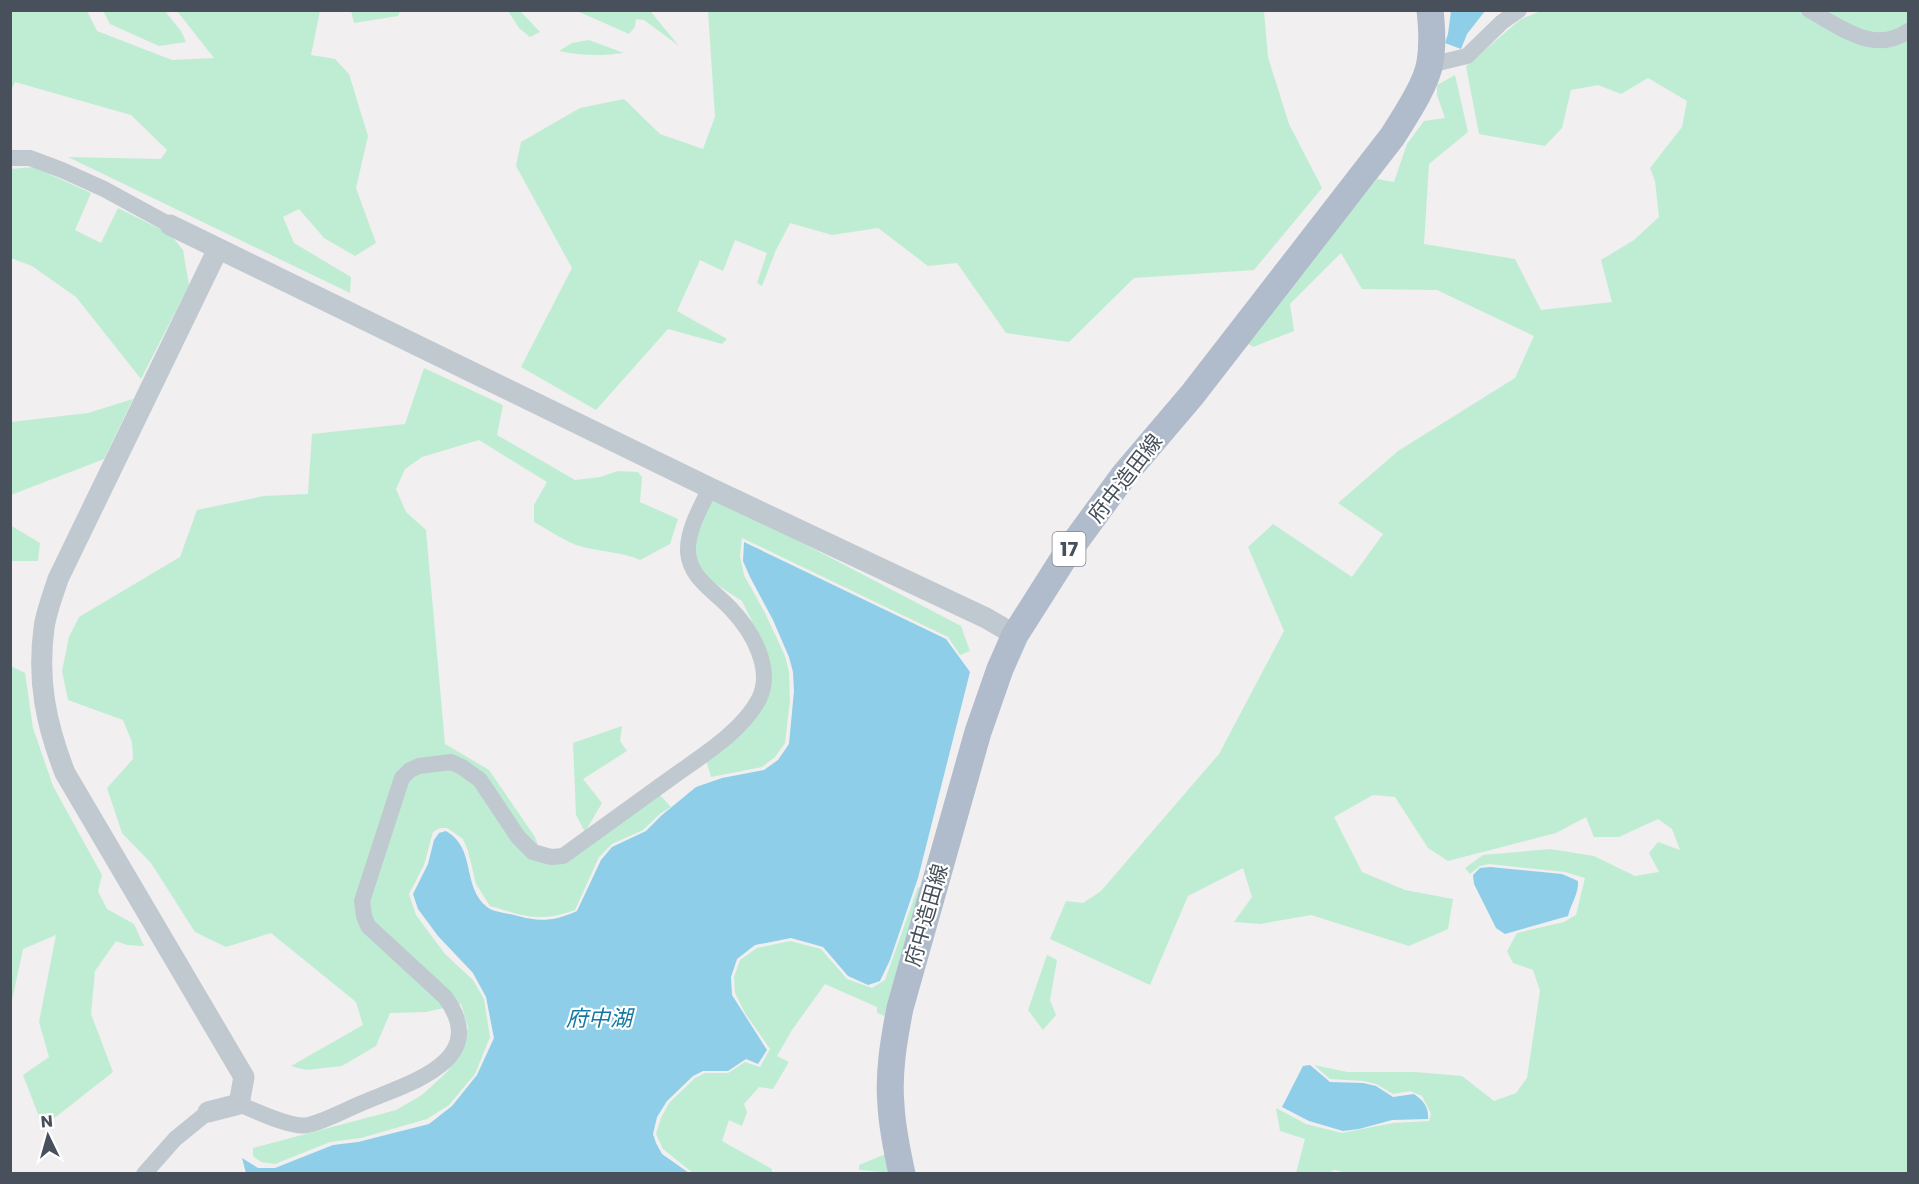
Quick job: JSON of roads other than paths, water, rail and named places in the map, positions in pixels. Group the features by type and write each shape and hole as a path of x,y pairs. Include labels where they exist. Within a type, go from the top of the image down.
{"main road":[{"name":"府中造田線","path":"902,1173 895,1144 890,1103 894,1043 900,1008 978,732 1014,635 1067,553 1124,475 1191,395 1392,138 1418,94 1430,65 1432,31 1430,10"}],"street":[{"path":"1430,65 1467,56 1502,22 1519,10"},
{"path":"1809,10 1867,41 1888,40 1908,31"},
{"path":"10,158 30,158 104,189 218,249 710,488 986,618 1014,635"},
{"path":"218,249 58,579 44,626 41,676 53,741 65,773 244,1077 238,1104"},
{"path":"144,1173 175,1139 208,1112 238,1104 271,1118 306,1126 428,1075 450,1057 458,1041 458,1022 455,1011 445,997 368,926 362,901 395,796 402,778 410,770 419,766 451,762 462,767 480,780 518,837 533,852 551,857 563,856 717,745 746,718 759,699 764,683 764,670 757,648 749,631 731,609 705,586 693,570 688,553 690,535 710,488"}],"water":[{"path":"1451,11 1485,11 1467,34 1461,49 1445,43"},
{"name":"府中湖","path":"744,542 946,639 970,672 918,878 890,960 880,981 868,985 848,976 823,947 791,938 755,945 737,959 731,977 732,995 767,1050 758,1064 746,1059 728,1071 703,1071 693,1076 667,1101 657,1117 653,1134 662,1154 689,1173 246,1173 242,1158 258,1168 275,1168 333,1145 358,1142 429,1124 452,1106 477,1075 494,1038 486,997 473,973 438,936 418,909 413,894 428,864 434,840 439,833 446,831 462,848 474,889 487,907 531,919 553,919 577,911 601,860 612,847 646,831 696,787 722,778 764,770 778,760 789,744 794,691 793,672 773,620 743,561"},
{"path":"1480,868 1562,874 1578,881 1568,916 1505,934 1496,928 1474,884 1473,875"},
{"path":"1310,1065 1330,1082 1363,1083 1376,1086 1393,1097 1414,1094 1425,1104 1428,1119 1392,1120 1343,1131 1309,1121 1282,1107 1303,1066"}]}
